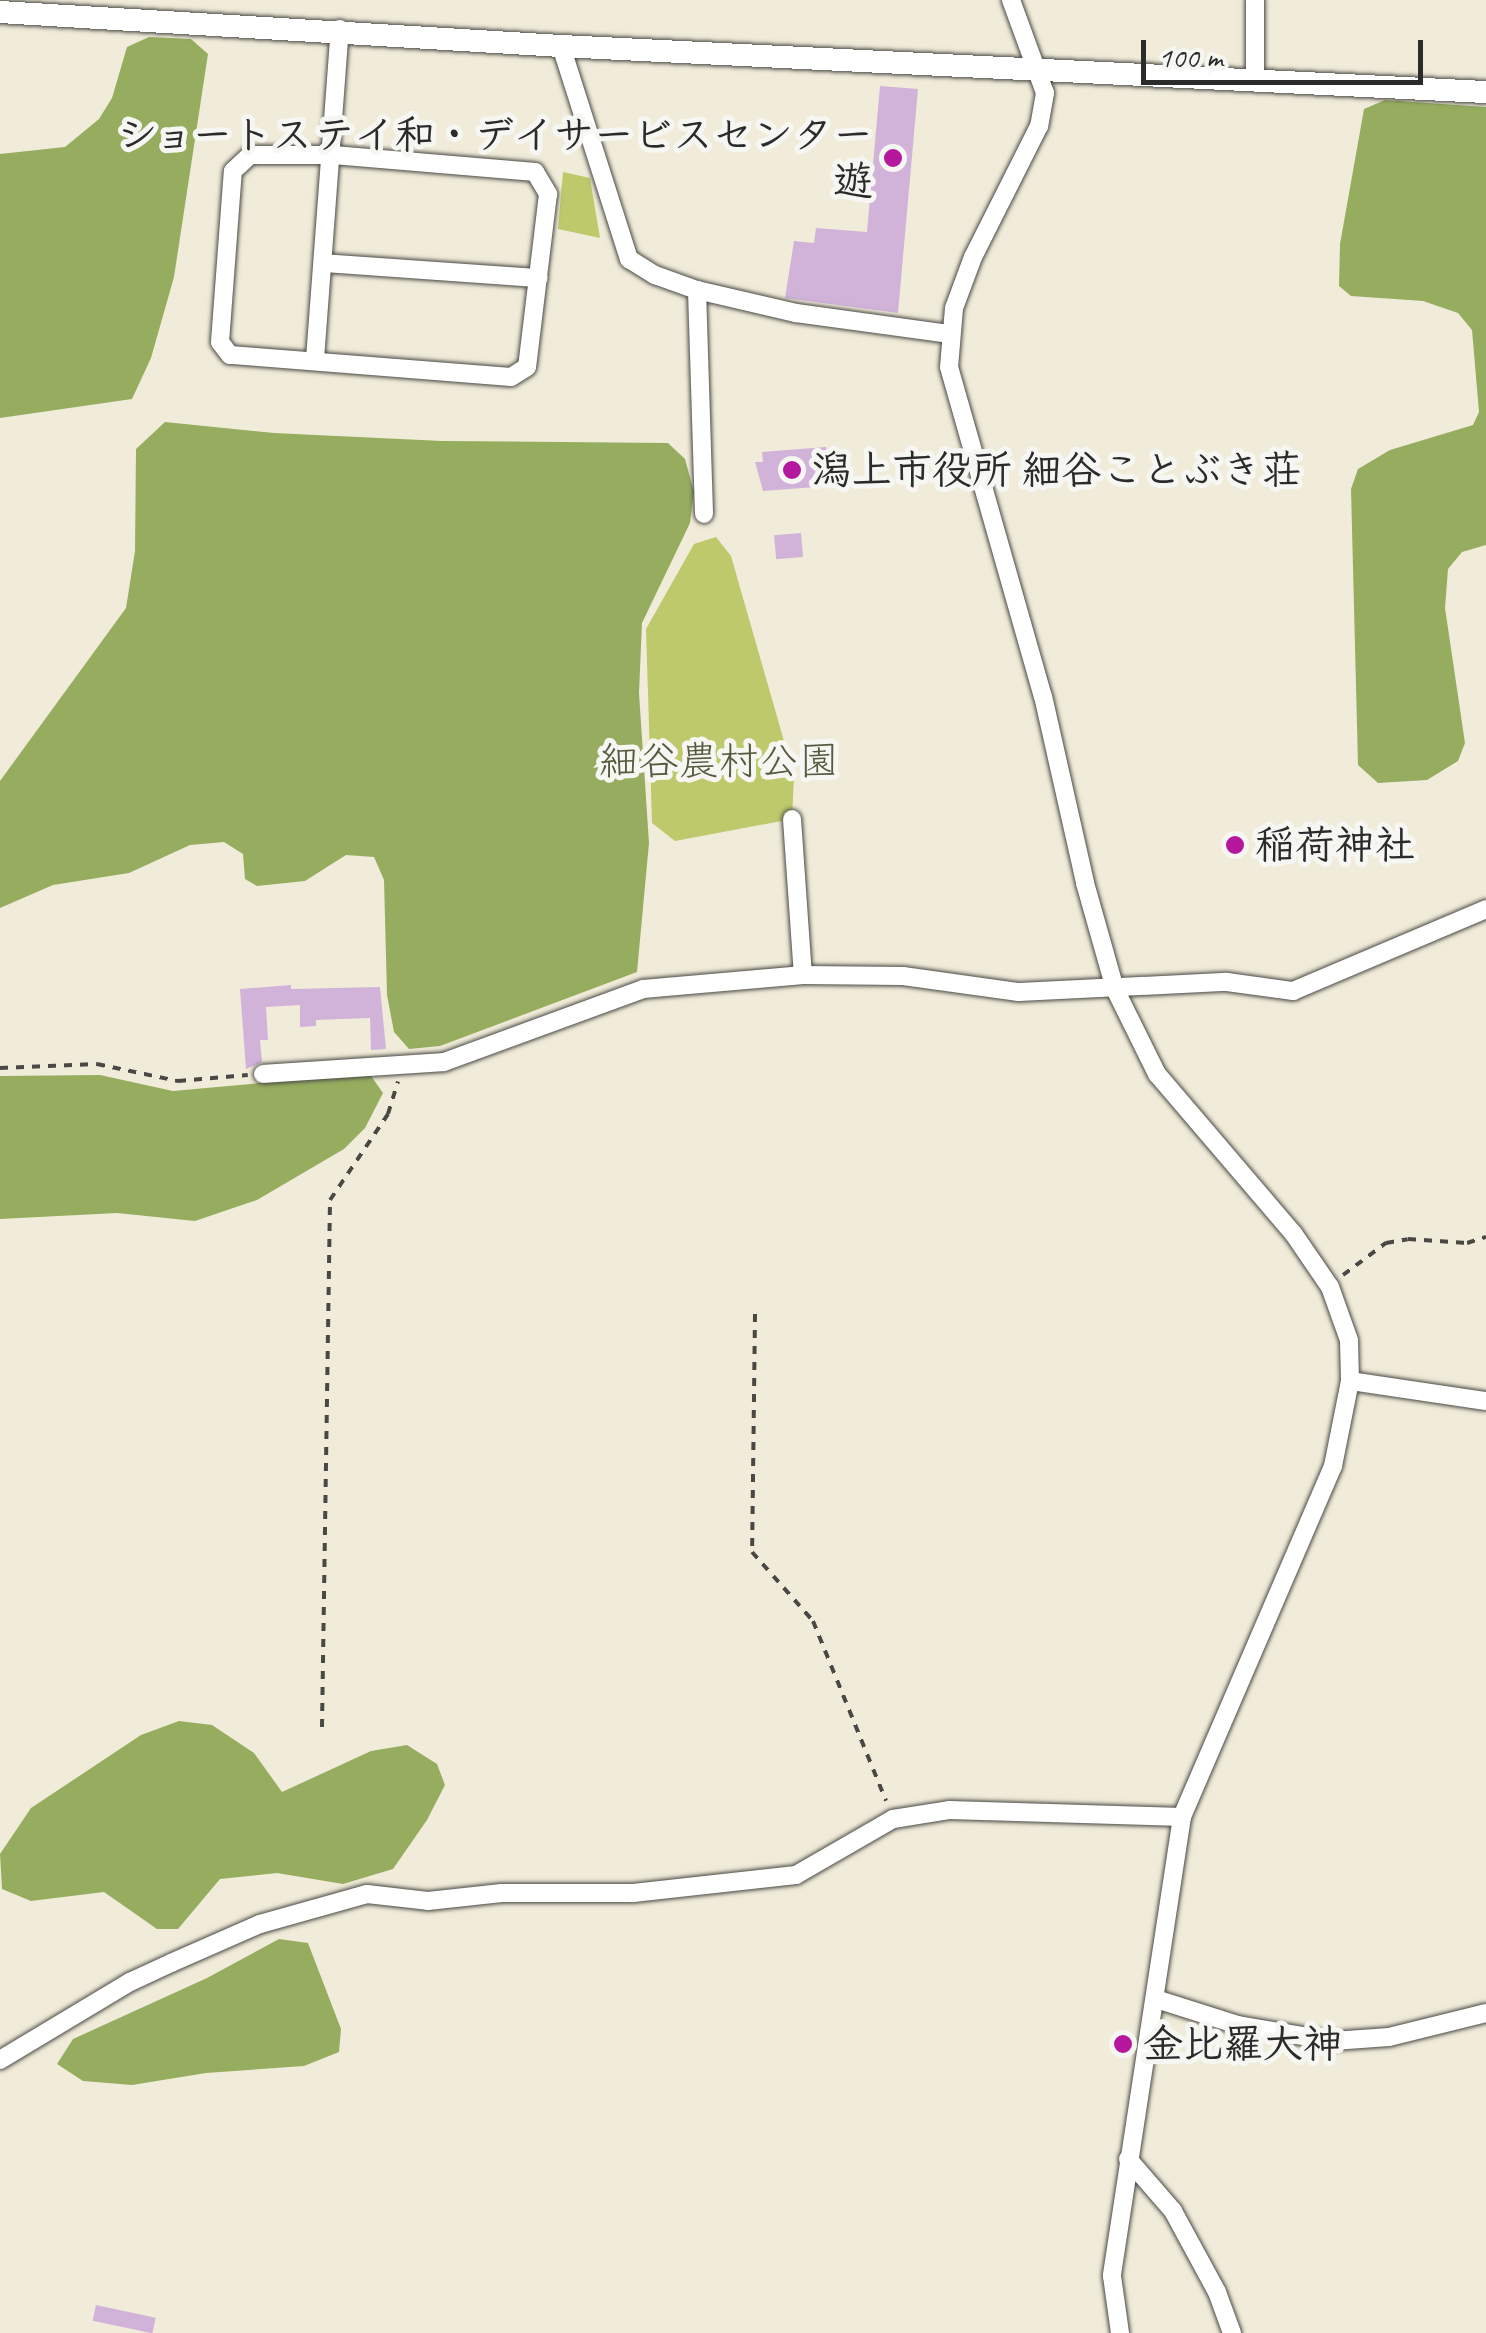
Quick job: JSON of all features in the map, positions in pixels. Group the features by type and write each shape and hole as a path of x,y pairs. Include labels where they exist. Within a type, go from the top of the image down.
{"street":[{"path":"1011,0 1040,70 1045,93 1039,126 973,257 949,334 949,367 1043,696 1085,883 1115,989 1132,1030 1158,1074 1222,1155 1293,1233 1330,1287 1348,1340 1350,1381 1334,1466 1182,1818 1112,2276 1120,2333"},
{"path":"1254,80 1255,0"},
{"path":"0,12 110,10 561,46 1486,92"},
{"path":"314,359 340,29"},
{"path":"561,46 629,259 656,275 697,290 796,313 949,334"},
{"path":"250,155 333,156 535,172 548,194 538,278 527,366 511,376 230,354 220,342 232,171 250,155"},
{"path":"323,263 538,278"},
{"path":"697,290 704,514"},
{"path":"792,819 803,975"},
{"path":"263,1074 444,1062 643,988 803,975 903,976 1018,992 1227,982 1294,992 1486,910"},
{"path":"1350,1381 1486,1401"},
{"path":"0,2060 130,1982 171,1963 260,1924 366,1894 428,1900 502,1893 633,1892 796,1875 894,1819 950,1810 1182,1818"},
{"path":"1156,2000 1238,2025 1333,2041 1388,2037 1486,2013"},
{"path":"1128,2159 1172,2211 1217,2292 1232,2333"}],"path":[{"path":"322,1727 330,1200 388,1114 403,1063"},
{"path":"0,1068 97,1064 178,1081 263,1074"},
{"path":"1330,1287 1386,1243 1467,1242 1486,1237"},
{"path":"755,1314 752,1552 813,1621 894,1819"}],"green space":[{"path":"149,37 191,39 208,54 174,277 151,358 132,399 0,418 0,154 65,147 99,119 112,98 127,47"},
{"path":"1385,100 1486,107 1486,545 1462,552 1448,569 1445,608 1465,743 1458,761 1427,780 1378,783 1358,765 1351,489 1358,469 1390,450 1473,425 1479,412 1472,330 1458,313 1423,301 1351,296 1339,286 1340,244 1364,109"},
{"path":"563,172 590,178 600,238 558,229"},
{"path":"165,422 274,433 442,441 668,443 685,459 694,492 690,523 642,623 639,693 649,843 637,972 440,1046 409,1049 394,1032 387,995 384,880 374,857 346,855 305,881 257,886 245,879 243,854 224,842 190,845 129,873 53,885 0,908 0,781 126,608 135,551 136,449"},
{"name":"細谷農村公園","path":"716,537 731,556 794,776 792,819 675,841 652,823 646,629 694,544"},
{"path":"369,1073 383,1093 365,1128 344,1149 257,1200 195,1221 117,1213 0,1219 0,1076 100,1075 173,1091"},
{"path":"179,1721 212,1725 254,1753 282,1792 371,1751 407,1745 437,1764 445,1785 427,1820 393,1869 343,1884 277,1873 220,1879 178,1929 157,1929 104,1892 31,1901 2,1889 0,1854 31,1808 141,1735"},
{"path":"279,1939 308,1943 341,2029 339,2052 304,2066 206,2073 132,2085 83,2081 57,2064 73,2039 207,1978"}],"building":[{"name":"ショートステイ和・デイサービスセンター 遊","path":"880,86 918,89 898,313 785,298 794,241 814,243 816,228 867,232"},
{"name":"潟上市役所 細谷ことぶき荘","path":"826,447 829,486 763,491 755,462 763,462 762,452"},
{"path":"801,533 803,557 776,559 774,535"},
{"path":"291,985 291,989 380,987 386,1049 371,1050 370,1018 316,1020 316,1026 300,1027 300,1005 266,1007 268,1040 260,1040 262,1062 246,1069 240,989"},
{"path":"96,2305 156,2318 152,2333 93,2321"}],"place":[{"name":"ショートステイ和・デイサービスセンター 遊","path":"893,158"},
{"name":"潟上市役所 細谷ことぶき荘","path":"792,470"},
{"name":"稲荷神社","path":"1235,845"},
{"name":"金比羅大神","path":"1123,2044"}]}
